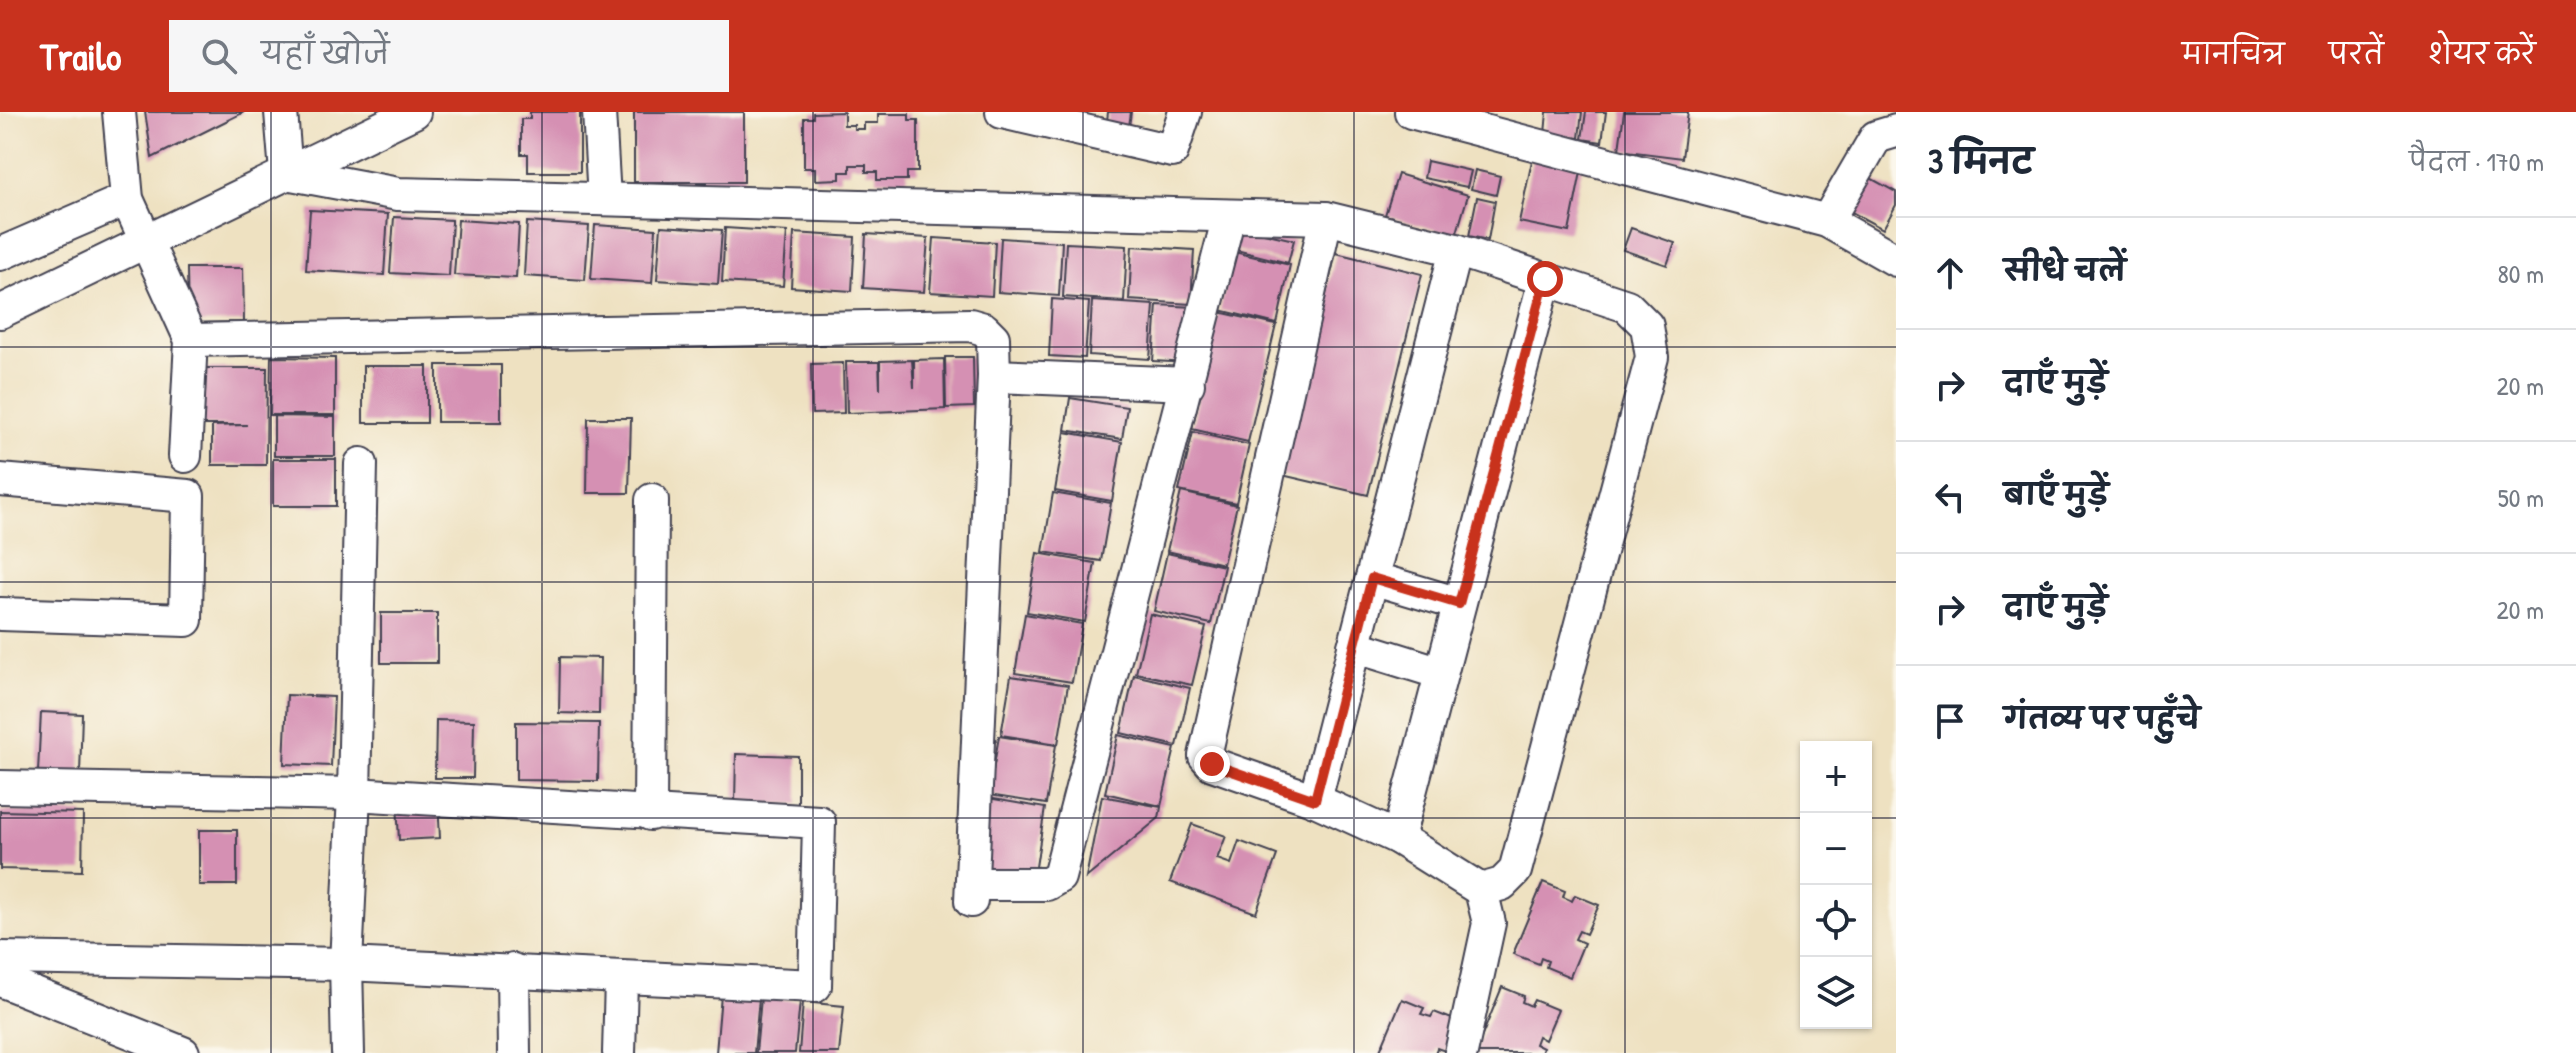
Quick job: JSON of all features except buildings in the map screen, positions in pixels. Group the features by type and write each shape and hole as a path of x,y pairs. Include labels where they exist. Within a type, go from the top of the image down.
{"street":[{"path":"119,112 127,199 191,340 185,456"},
{"path":"281,112 286,173"},
{"path":"0,312 414,112"},
{"path":"599,112 604,199"},
{"path":"1002,112 1172,151 1185,112"},
{"path":"1411,112 1827,221 1896,260"},
{"path":"1827,221 1876,137 1896,131"},
{"path":"286,173 398,194 1326,218 1456,250 1627,306 1647,326 1652,357 1515,871 1502,884 1481,890"},
{"path":"0,254 127,199"},
{"path":"191,340 970,325 984,329 993,338 994,376 971,892 1047,884 1059,877 1229,216"},
{"path":"1326,218 1204,746 1205,756 1212,764 1315,800 1398,838 1481,890 1489,923 1461,1053"},
{"path":"1315,800 1456,250"},
{"path":"1398,838 1545,279"},
{"path":"994,376 1188,384"},
{"path":"348,1053 346,964 354,794 361,464"},
{"path":"0,480 188,496 186,620 0,614"},
{"path":"650,814 652,500"},
{"path":"1372,578 1459,604"},
{"path":"1354,646 1441,673"},
{"path":"0,787 354,794 819,822 815,986 621,980 513,970 346,964 0,958"},
{"path":"513,970 514,1053"},
{"path":"0,980 183,1053"},
{"path":"619,1053 621,980"}],"route":[{"path":"1212,764 1315,800 1372,578 1459,604 1545,279"}]}
